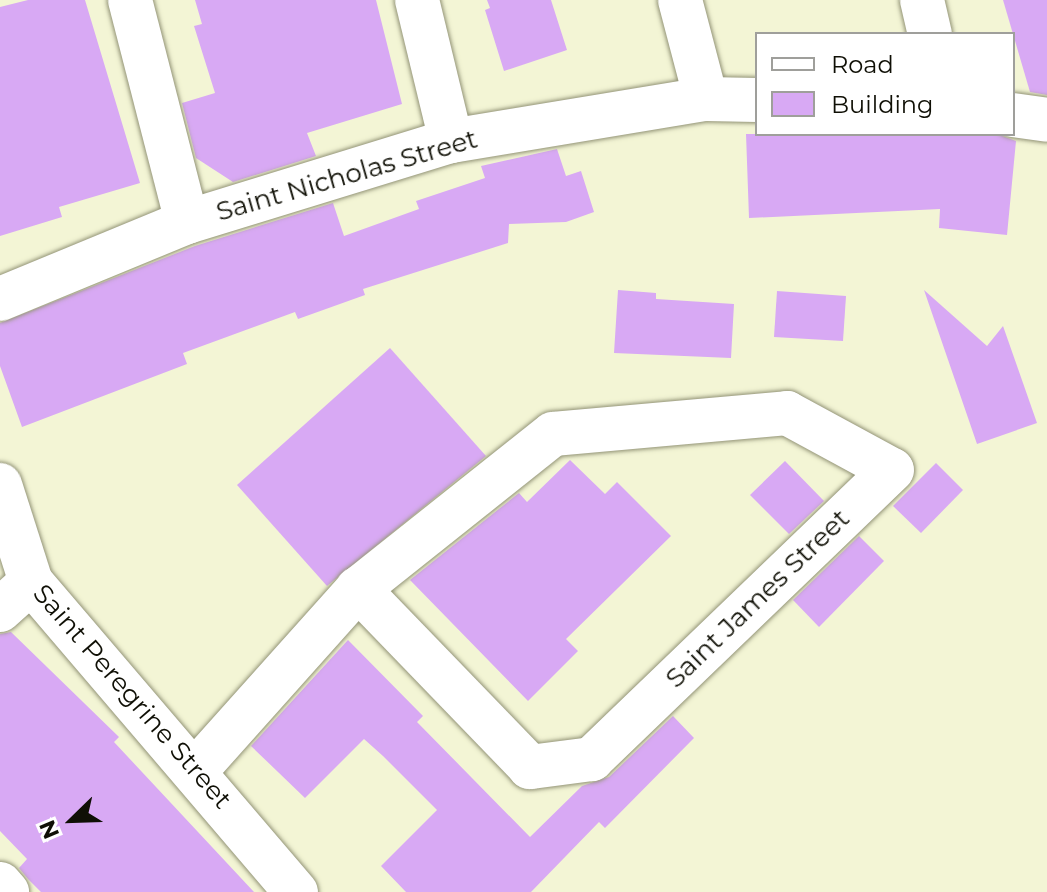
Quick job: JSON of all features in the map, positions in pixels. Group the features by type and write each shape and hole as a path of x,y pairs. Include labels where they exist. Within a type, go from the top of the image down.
{"street":[{"path":"130,0 187,222"},
{"path":"417,0 451,141"},
{"path":"680,0 706,99"},
{"path":"922,0 930,32"},
{"name":"Saint Nicholas Street","path":"0,299 187,222 451,141 706,99 755,100"},
{"path":"1015,115 1047,120"},
{"name":"Saint James Street","path":"787,413 892,470 592,759 530,767 358,589 553,434 787,413"},
{"name":"Saint Peregrine Street","path":"0,485 16,596 196,770 296,892"},
{"path":"196,770 358,589"},
{"path":"0,884 7,892"}],"building":[{"path":"28,0 85,0 140,183 59,207 62,217 0,236 0,7"},
{"path":"195,0 376,0 402,104 307,133 316,156 233,182 196,158 182,103 215,93 194,26 202,24"},
{"path":"487,0 551,0 567,50 504,71 485,10 490,8"},
{"path":"1003,0 1047,0 1047,95 1030,92 1015,32 1012,32"},
{"path":"746,134 1002,136 1016,141 1007,235 939,228 940,209 749,218"},
{"path":"557,149 566,176 581,171 594,212 566,222 509,224 508,243 363,289 365,295 298,319 295,312 183,353 187,364 22,427 0,366 0,323 195,246 333,203 344,236 419,209 416,201 485,178 481,166"},
{"path":"618,290 656,293 656,299 734,304 731,358 614,353"},
{"path":"924,290 987,346 1003,326 1037,423 977,444"},
{"path":"777,291 846,296 843,341 774,337"},
{"path":"390,348 486,456 327,586 237,485"},
{"path":"570,460 605,494 617,482 671,536 566,639 578,651 528,701 410,580 519,493 527,502"},
{"path":"785,461 824,501 789,534 750,495"},
{"path":"936,463 963,490 921,533 893,506"},
{"path":"859,536 884,561 819,627 793,600"},
{"path":"11,632 119,737 114,742 254,892 41,892 28,879 19,868 27,859 0,831 0,634"},
{"path":"348,640 423,716 417,722 530,837 582,786 609,777 673,716 694,738 605,828 599,822 531,892 406,892 381,866 437,810 383,756 364,739 305,798 251,746"}]}
